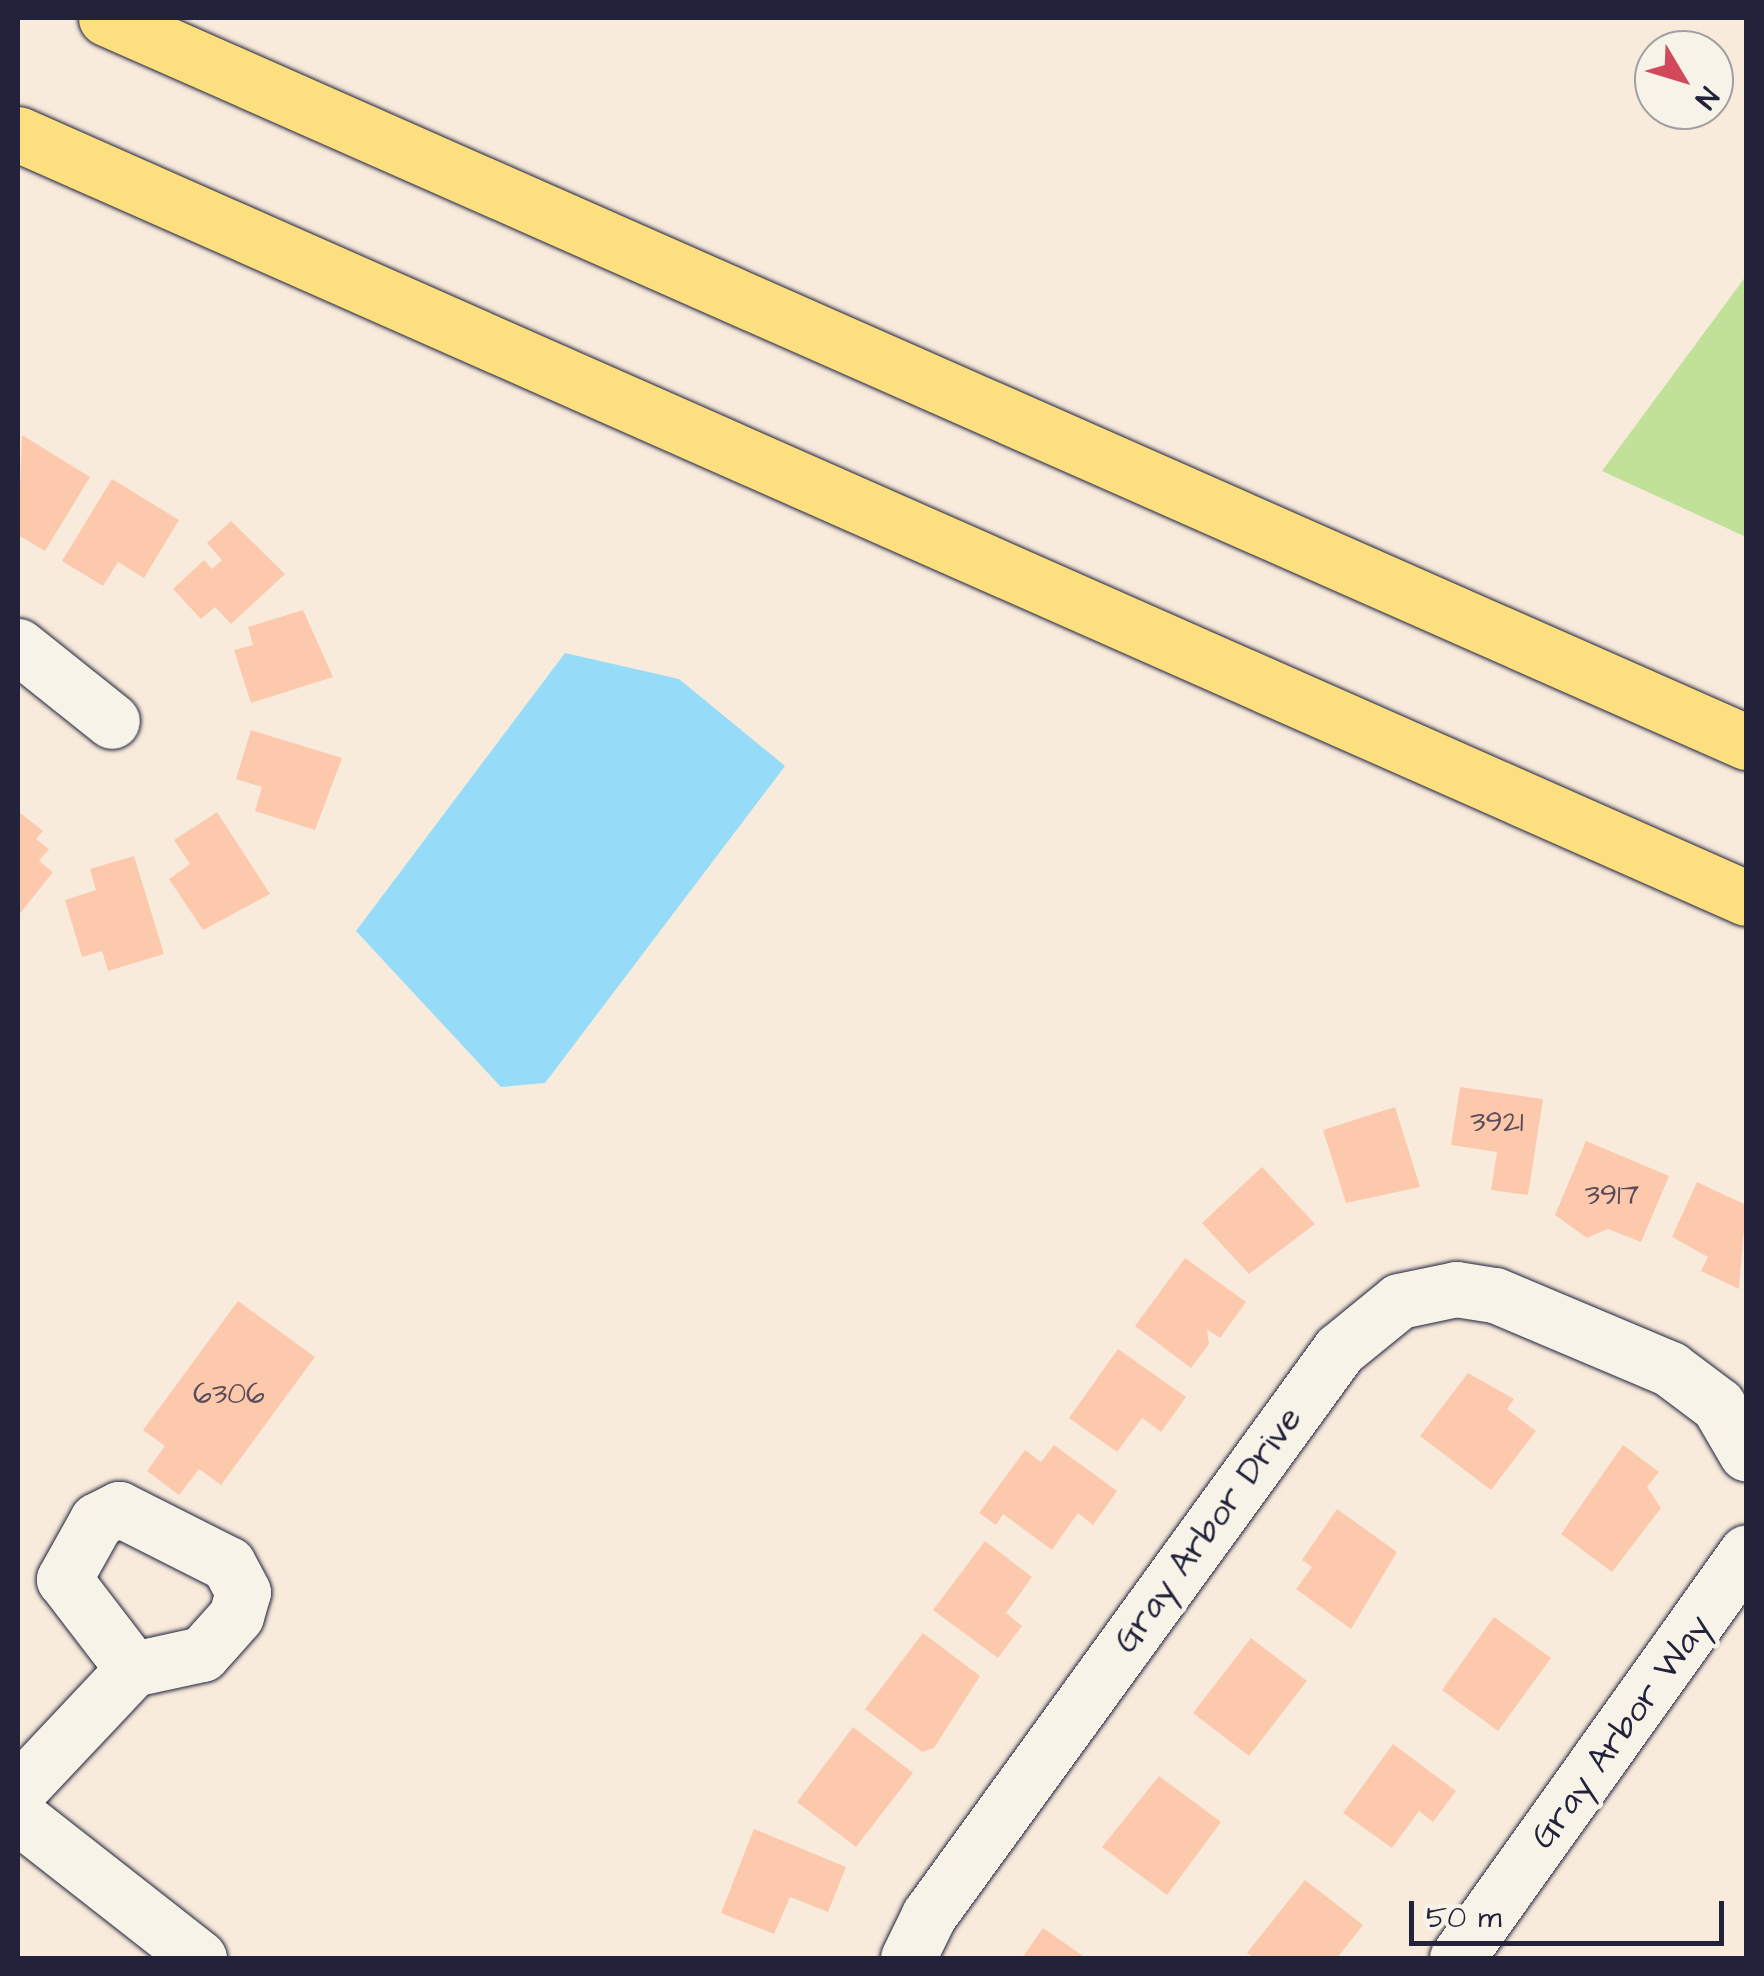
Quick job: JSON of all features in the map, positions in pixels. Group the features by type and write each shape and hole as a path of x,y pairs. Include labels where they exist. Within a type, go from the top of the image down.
{"highway":[{"path":"106,18 1746,742"},
{"path":"18,134 1746,898"}],"street":[{"path":"18,646 112,721"},
{"name":"Gray Arbor Drive","path":"908,1958 929,1914 1366,1321 1399,1300 1456,1289 1514,1302 1610,1343 1702,1389 1746,1452"},
{"name":"Gray Arbor Way","path":"1458,1958 1746,1552"},
{"path":"18,1792 133,1669"},
{"path":"18,1816 199,1958"}],"green space":[{"path":"1746,276 1746,537 1602,471"}],"water":[{"path":"565,653 679,679 785,766 545,1083 501,1087 356,931"}],"building":[{"path":"22,435 90,477 45,551 18,535"},
{"path":"112,479 179,520 144,578 118,562 103,586 62,561"},
{"path":"231,521 285,574 231,624 215,607 201,619 173,589 204,560 212,569 222,560 207,543"},
{"path":"303,610 333,677 251,703 234,650 253,645 248,627"},
{"path":"251,730 342,758 315,830 255,811 262,787 236,779"},
{"path":"18,811 43,831 36,839 49,849 39,861 53,872 18,916"},
{"path":"217,812 270,894 203,930 169,879 190,864 174,840"},
{"path":"134,856 164,954 108,971 102,951 82,957 65,900 96,890 90,869"},
{"path":"1460,1087 1543,1099 1528,1195 1491,1190 1497,1152 1451,1145"},
{"path":"1395,1107 1420,1187 1346,1203 1323,1130"},
{"path":"1586,1141 1669,1176 1641,1242 1608,1229 1587,1238 1555,1215"},
{"path":"1262,1167 1315,1224 1249,1274 1202,1223"},
{"path":"1697,1182 1746,1205 1739,1289 1701,1271 1708,1257 1672,1237"},
{"path":"1185,1258 1246,1302 1220,1338 1207,1329 1209,1344 1191,1368 1135,1326"},
{"path":"238,1301 315,1357 221,1485 199,1469 179,1495 147,1471 165,1446 143,1430"},
{"path":"1118,1349 1186,1397 1161,1432 1142,1418 1117,1452 1069,1418"},
{"path":"1468,1373 1514,1399 1507,1409 1536,1431 1491,1490 1420,1436"},
{"path":"1054,1445 1117,1491 1093,1525 1078,1513 1052,1550 1003,1514 996,1525 979,1513 1025,1450 1041,1462"},
{"path":"1623,1445 1659,1472 1647,1487 1661,1508 1612,1572 1561,1534"},
{"path":"1337,1509 1397,1552 1351,1629 1296,1589 1312,1567 1302,1560"},
{"path":"985,1541 1032,1577 1006,1613 1022,1626 998,1658 933,1610"},
{"path":"1494,1617 1551,1658 1498,1731 1442,1690"},
{"path":"923,1633 980,1676 934,1748 922,1752 865,1709"},
{"path":"1251,1638 1307,1681 1249,1756 1193,1713"},
{"path":"853,1727 913,1773 856,1847 797,1802"},
{"path":"1393,1744 1456,1791 1433,1822 1419,1811 1392,1848 1343,1813"},
{"path":"1159,1776 1221,1822 1167,1895 1102,1847"},
{"path":"754,1829 846,1867 828,1912 790,1897 774,1934 721,1913"},
{"path":"1305,1880 1363,1925 1337,1958 1254,1958 1247,1953"},
{"path":"1043,1928 1086,1958 1022,1958"}]}
